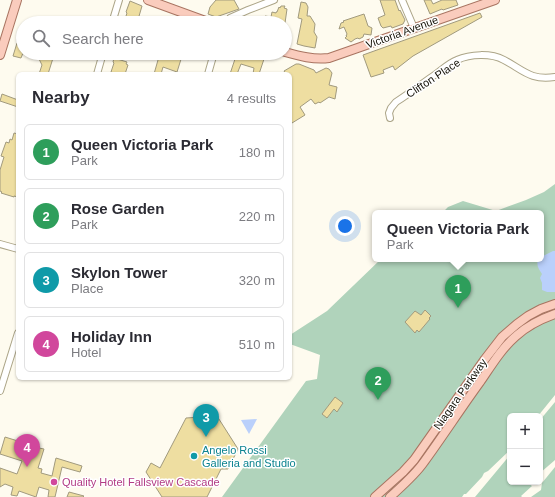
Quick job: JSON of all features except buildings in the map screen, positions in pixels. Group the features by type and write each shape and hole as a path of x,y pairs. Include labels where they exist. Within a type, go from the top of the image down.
{"main road":[{"path":"0,55 17,0"},
{"path":"151,0 193,16"},
{"name":"Victoria Avenue","path":"292,54 322,59 329,58 495,0"},
{"name":"Niagara Parkway","path":"375,497 403,472 418,455 474,374 502,338 514,326 528,316 555,304"},
{"name":"Niagara Parkway","path":"390,497 423,463 506,346 526,328 555,314"}],"street":[{"path":"114,16 120,0"},
{"path":"234,16 274,0"},
{"path":"402,0 414,28"},
{"name":"Clifton Place","path":"390,118 389,113 396,102 455,60 480,55 504,60 525,73 535,77 545,79 555,77"},
{"path":"98,72 101,60"},
{"path":"209,72 212,60"},
{"path":"0,244 16,248"},
{"path":"0,391 16,339"}],"green space":[{"path":"555,184 555,395 540,413 507,413 507,453 484,473 466,494 462,497 222,497 306,381 317,379 320,355 292,345 292,334 327,311 378,262 544,262 544,210 499,210 544,192"},
{"path":"463,201 493,210 445,210 448,207"},
{"path":"555,402 555,460 543,470 543,449 543,416"},
{"path":"507,459 507,485 532,486 521,496 522,497 475,497"},
{"path":"555,467 555,497 531,497 541,490 543,482"}],"water":[{"path":"555,251 555,292 547,292 542,290 540,278 542,274 537,262 544,262 544,256"},
{"path":"257,419 249,434 241,420"}],"place":[{"name":"Queen Victoria Park","path":"458,308"},
{"name":"Rose Garden","path":"378,400"},
{"name":"Skylon Tower","path":"206,437"},
{"name":"Angelo Rossi Galleria and Studio","path":"194,456"},
{"name":"Holiday Inn","path":"27,467"},
{"name":"Quality Hotel Fallsview Cascade","path":"54,482"}]}
